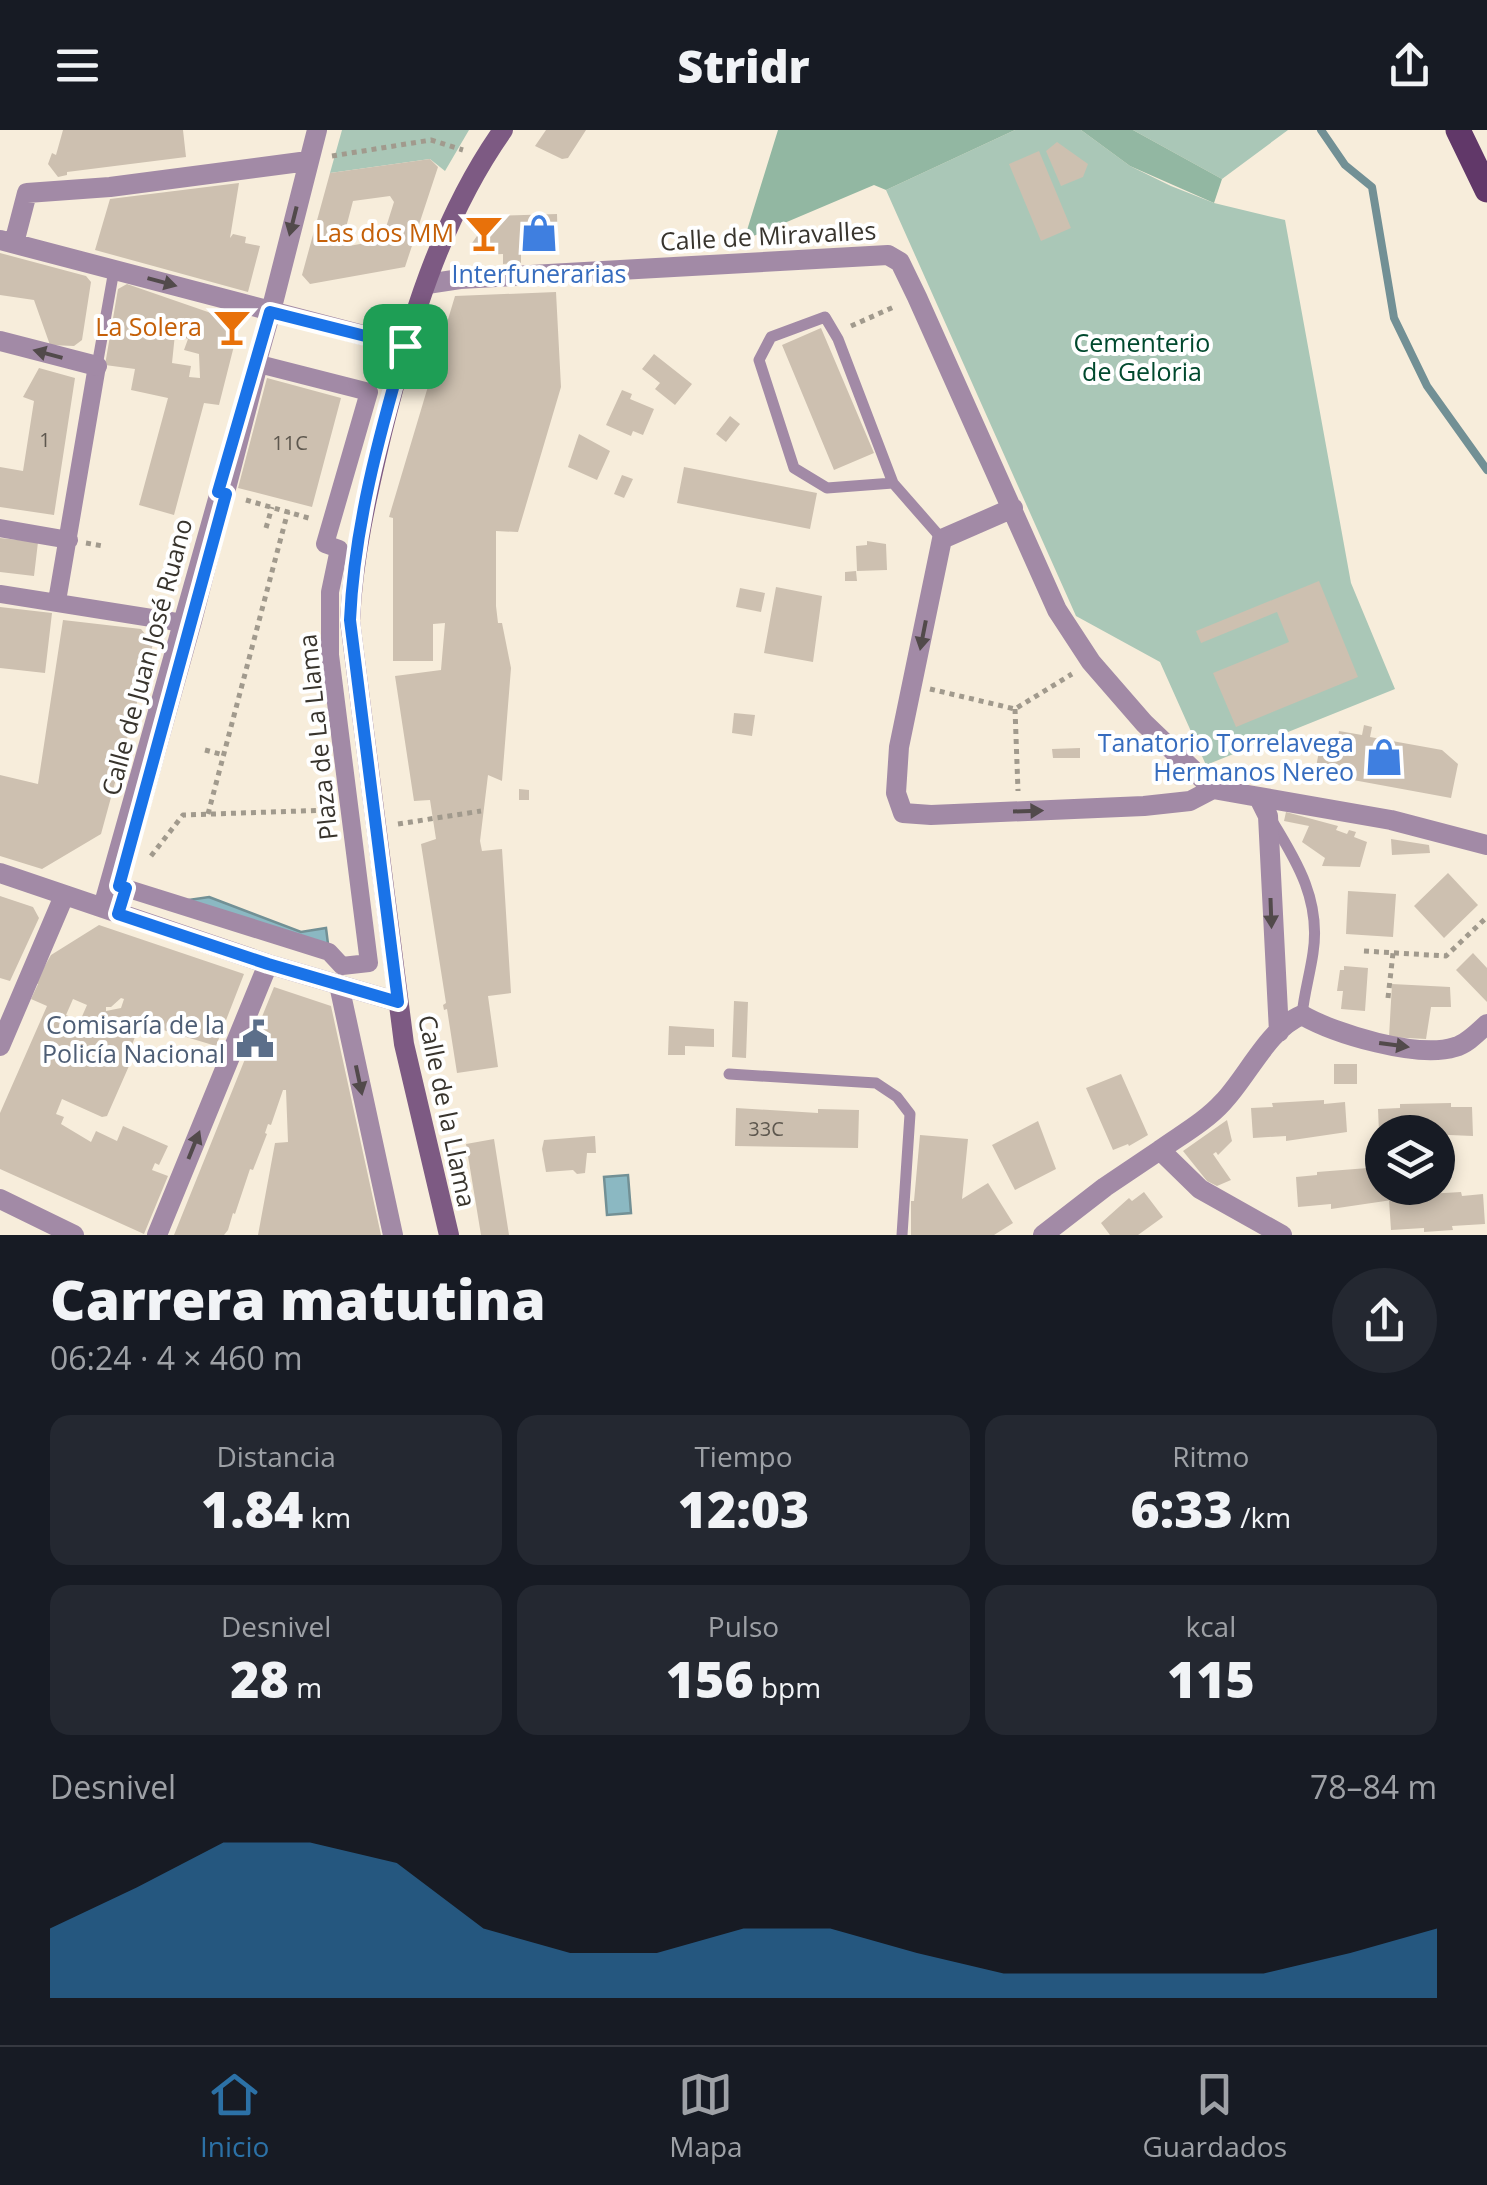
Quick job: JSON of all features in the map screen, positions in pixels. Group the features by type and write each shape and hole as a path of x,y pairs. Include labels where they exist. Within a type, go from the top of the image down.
{"main road":[{"name":"Calle de la Llama","path":"449,1235 404,1044 350,620 352,573 362,514 405,346 426,284 454,215 503,130"},
{"path":"1458,130 1487,190"}],"street":[{"name":"Calle de Juan José Ruano","path":"103,908 317,130"},
{"path":"308,161 110,187 28,193 7,241 405,346"},
{"name":"Calle de Miravalles","path":"426,284 874,253 900,262 1057,610 1091,662 1144,723 1214,789"},
{"path":"0,341 97,366 57,601"},
{"name":"Plaza de La Llama","path":"259,364 369,392 325,544 338,549 330,592 330,655 369,963 342,966 330,952 119,886 226,494 259,364"},
{"path":"1013,508 942,539 897,766 896,793 903,813 1190,801 1214,789 1264,807 1287,800 1391,820 1487,845"},
{"path":"0,528 69,540"},
{"path":"0,594 184,624"},
{"path":"1264,807 1279,1032"},
{"path":"0,874 268,964 398,1002"},
{"path":"0,1046 64,896"},
{"path":"157,1235 268,964"},
{"path":"339,985 393,1235"},
{"path":"1043,1235 1221,1105 1290,1020 1302,1016 1341,1034 1432,1050 1460,1046 1487,1024"},
{"path":"1160,1150 1200,1189 1282,1235"},
{"path":"0,1200 74,1235"}],"lane":[{"path":"97,366 114,270"},
{"path":"892,483 826,488 794,468 758,360 770,338 825,317 835,333 892,483 942,539"},
{"path":"1264,807 1310,890 1315,933 1302,1016"},
{"path":"729,1074 876,1084 897,1097 910,1114 902,1235"}],"path":[{"path":"308,161 431,140 459,147 482,164"},
{"path":"835,333 917,297"},
{"path":"226,494 320,522"},
{"path":"266,528 272,507"},
{"path":"208,814 288,511"},
{"path":"913,685 1014,709 1091,662"},
{"path":"1014,709 1020,811"},
{"path":"205,750 224,754"},
{"path":"126,888 183,815 337,810"},
{"path":"376,828 481,811"},
{"path":"1364,951 1446,956 1487,917"},
{"path":"1388,998 1393,953"}],"green space":[{"path":"342,130 469,130 445,171 430,159 330,173"},
{"path":"778,130 1015,130 886,190 874,185 744,240"},
{"name":"Cementerio de Geloria","path":"1015,130 1081,130 1130,166 1171,186 1214,203 1285,220 1351,583 1395,689 1206,765 1160,662 1076,616 886,190"},
{"path":"1081,130 1133,130 1222,179 1214,203 1130,166"},
{"path":"1133,130 1288,130 1222,179"}],"water":[{"path":"209,897 301,932 326,928 329,952 175,902"},
{"path":"628,1175 631,1213 607,1215 604,1177"}],"building":[{"path":"63,130 183,130 186,157 67,172 58,177 48,164 52,153 56,155"},
{"path":"546,130 586,130 568,158 562,159 535,146"},
{"path":"1057,142 1088,164 1083,177 1061,186 1046,151"},
{"path":"1039,151 1071,228 1041,241 1009,164"},
{"path":"430,159 438,167 405,267 310,284 302,275 330,173","holes":["390,196 394,202 382,240 349,246 343,239 353,201"]},
{"path":"239,183 230,238 233,234 246,237 245,243 260,246 248,292 95,250 110,199"},
{"path":"557,214 558,252 521,253 521,263 503,264 503,254 477,255 470,246 491,216"},
{"path":"0,253 86,276 91,282 82,340 74,346 50,345 34,300 0,295"},
{"path":"127,284 234,321 238,330 219,405 204,403 174,515 139,505 168,398 131,390 135,369 105,365 118,289","holes":["175,334 188,339 184,350 199,354 200,378 189,377 191,366 172,363"]},
{"path":"556,292 561,387 518,532 496,531 496,606 511,668 502,781 488,775 480,841 482,851 502,849 511,993 488,996 498,1067 457,1073 447,1009 443,1005 446,1003 421,844 436,839 430,800 414,801 395,676 441,670 445,623 433,624 433,661 393,661 393,518 389,517 455,296"},
{"path":"821,328 874,453 834,470 782,345"},
{"path":"654,354 692,384 675,405 655,389 660,383 642,369"},
{"path":"39,368 75,378 54,515 0,507 0,467 23,471 34,401 23,397"},
{"path":"267,378 341,398 312,507 238,488"},
{"path":"622,390 632,394 630,399 654,409 643,435 633,431 631,436 606,425"},
{"path":"730,416 740,424 726,442 716,434"},
{"path":"579,434 610,451 597,480 568,467"},
{"path":"684,467 817,493 810,529 677,503"},
{"path":"622,475 633,479 624,498 614,494"},
{"path":"0,538 38,542 34,576 0,572"},
{"path":"867,541 886,544 887,570 857,571 856,546 867,545"},
{"path":"856,571 857,581 845,581 845,572"},
{"path":"1319,581 1358,677 1236,727 1213,673 1289,642 1277,612 1201,643 1196,631"},
{"path":"776,587 822,596 813,662 764,653"},
{"path":"740,588 765,593 761,612 736,607"},
{"path":"0,607 52,613 45,673 0,668"},
{"path":"63,620 141,629 153,644 101,834 42,869 0,856 0,775 38,784"},
{"path":"734,713 755,715 752,736 732,733"},
{"name":"Tanatorio Torrelavega Hermanos Nereo","path":"1364,725 1372,727 1370,737 1442,750 1458,764 1451,798 1315,773 1321,740 1337,743 1339,731 1362,735"},
{"path":"1080,748 1080,758 1053,758 1052,749"},
{"path":"519,789 529,790 529,800 519,800"},
{"path":"1286,812 1338,826 1336,830 1347,834 1349,830 1356,832 1354,837 1367,842 1360,867 1322,866 1325,858 1302,842 1309,826 1284,821"},
{"path":"1391,839 1429,845 1430,853 1392,855"},
{"path":"1448,873 1478,905 1444,938 1414,906"},
{"path":"1348,891 1396,894 1393,937 1346,934"},
{"path":"0,896 33,907 39,918 10,981 0,978"},
{"path":"99,925 244,974 216,1046 140,1023 132,1045 136,1050 107,1116 62,1099 56,1114 64,1117 61,1124 91,1142 96,1131 117,1141 123,1126 168,1146 159,1165 155,1163 152,1170 168,1176 144,1234 0,1169 0,1113 47,1006 31,999 51,955","holes":["121,998 121,1008 106,1011 106,1007","73,999 87,1005 80,1021 66,1015"]},
{"path":"1473,953 1487,968 1487,1002 1456,970"},
{"path":"1344,966 1368,968 1365,1011 1341,1009 1343,991 1337,991"},
{"path":"1392,984 1450,987 1451,1007 1431,1007 1426,1039 1389,1037"},
{"path":"274,987 331,1006 381,1235 258,1235 275,1143 288,1142 283,1090 228,1230 224,1235 174,1235"},
{"path":"734,1001 748,1002 746,1058 732,1057"},
{"path":"669,1026 714,1029 714,1047 685,1046 685,1055 668,1055"},
{"path":"1334,1064 1357,1064 1357,1084 1334,1084"},
{"path":"1121,1074 1148,1135 1113,1150 1086,1088"},
{"path":"1324,1100 1324,1104 1345,1102 1347,1132 1286,1141 1286,1136 1253,1138 1251,1108"},
{"path":"1451,1103 1451,1107 1472,1107 1473,1136 1455,1135 1455,1115 1378,1115 1378,1109 1400,1108 1400,1104"},
{"path":"736,1108 818,1113 818,1109 859,1110 858,1148 735,1146"},
{"path":"1227,1120 1232,1141 1218,1155 1213,1154 1231,1180 1217,1186 1207,1181 1183,1151"},
{"path":"1038,1121 1056,1169 1015,1190 992,1145"},
{"path":"920,1135 968,1139 962,1199 988,1183 1013,1223 994,1235 911,1235 911,1201"},
{"path":"595,1136 596,1153 587,1153 585,1173 546,1172 544,1140"},
{"path":"494,1139 509,1235 481,1235 466,1144"},
{"path":"1365,1168 1365,1204 1331,1209 1331,1204 1298,1207 1296,1177"},
{"path":"1144,1192 1163,1217 1138,1235 1110,1235 1101,1223 1129,1198 1132,1201"},
{"path":"1455,1192 1461,1192 1462,1196 1483,1194 1485,1224 1424,1232 1424,1228 1391,1230 1389,1205 1455,1205"}],"waterway":[{"path":"1321,130 1345,165 1372,187 1394,318 1427,386 1487,470"}],"place":[{"name":"Las dos MM","path":"484,233"},
{"name":"Interfunerarias","path":"539,233"},
{"name":"La Solera","path":"232,327"},
{"name":"Tanatorio Torrelavega Hermanos Nereo","path":"1384,757"},
{"name":"Comisaría de la Policía Nacional","path":"255,1039"}],"route":[{"path":"270,312 405,346 362,514 352,573 350,620 398,1002 118,914 126,888 119,886 226,494 218,492 270,312"}]}
